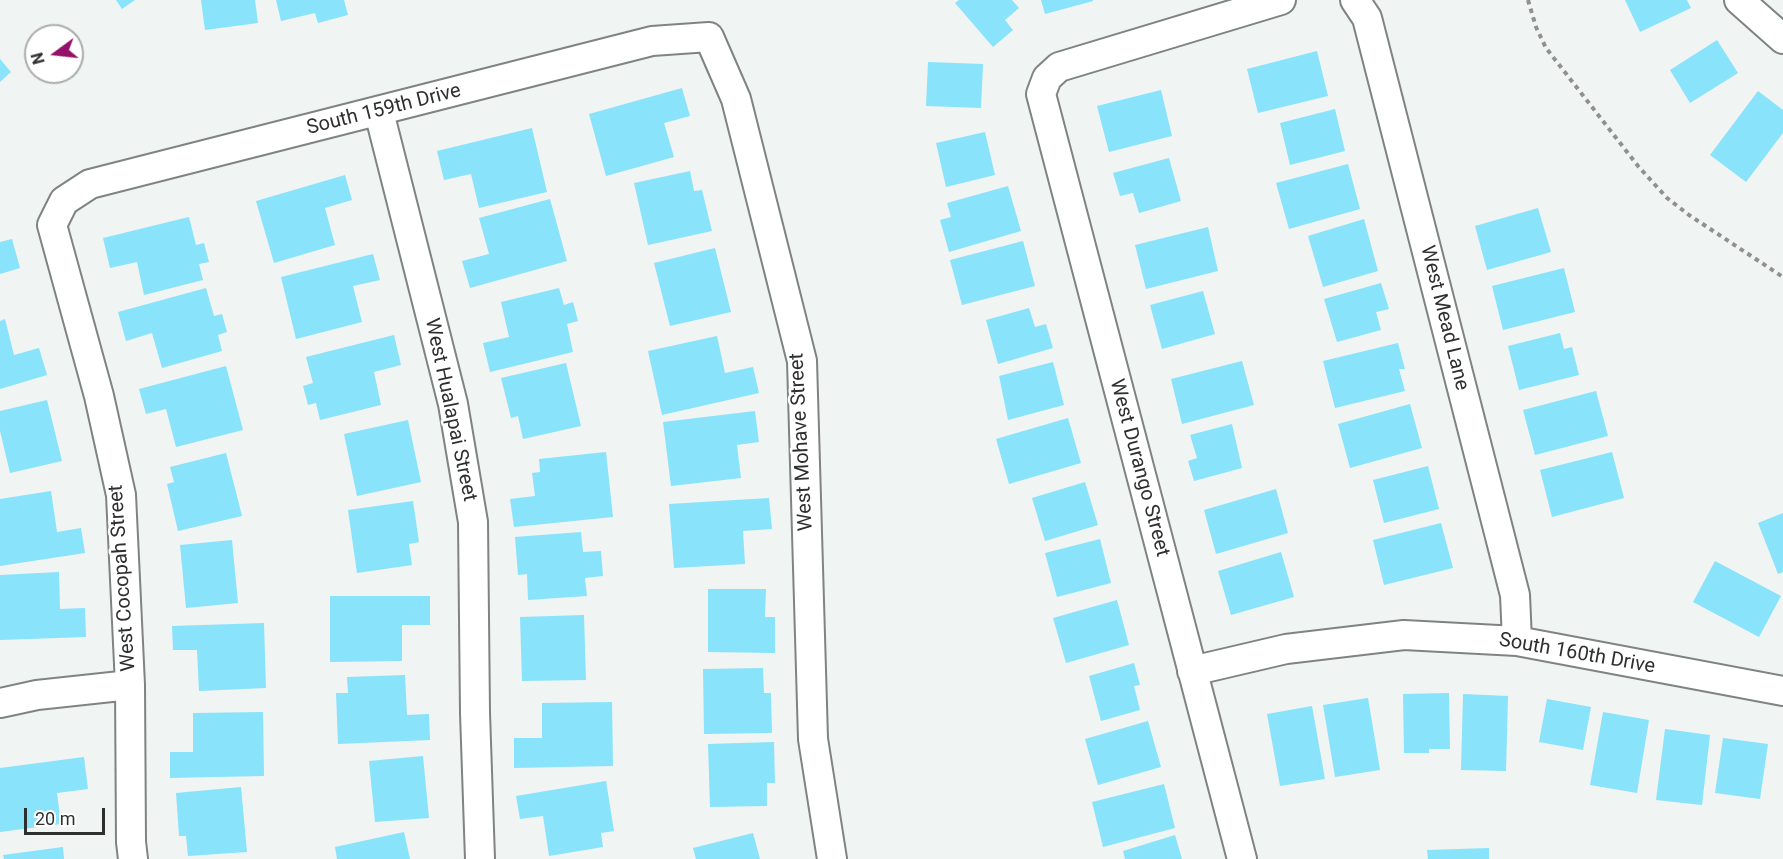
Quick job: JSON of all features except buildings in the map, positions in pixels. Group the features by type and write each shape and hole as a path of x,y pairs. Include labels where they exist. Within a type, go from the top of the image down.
{"street":[{"name":"West Durango Street","path":"1242,859 1041,94 1047,78 1059,67 1281,0"},
{"name":"West Mead Lane","path":"1354,0 1367,18 1515,595 1516,641"},
{"path":"1739,0 1783,39"},
{"name":"South 159th Drive","path":"64,201 90,184 652,41 709,38"},
{"name":"West Mohave Street","path":"709,38 736,99 802,361 813,739 832,859"},
{"name":"West Hualapai Street","path":"380,112 453,404 473,522 475,713 480,859"},
{"name":"West Cocopah Street","path":"64,201 52,225 99,396 121,495 130,685 133,859"},
{"name":"South 160th Drive","path":"1192,671 1286,649 1404,635 1516,641 1783,691"},
{"path":"0,703 37,695 130,685"}],"path":[{"path":"1528,0 1536,27 1546,48 1638,166 1667,198 1783,277"}]}
